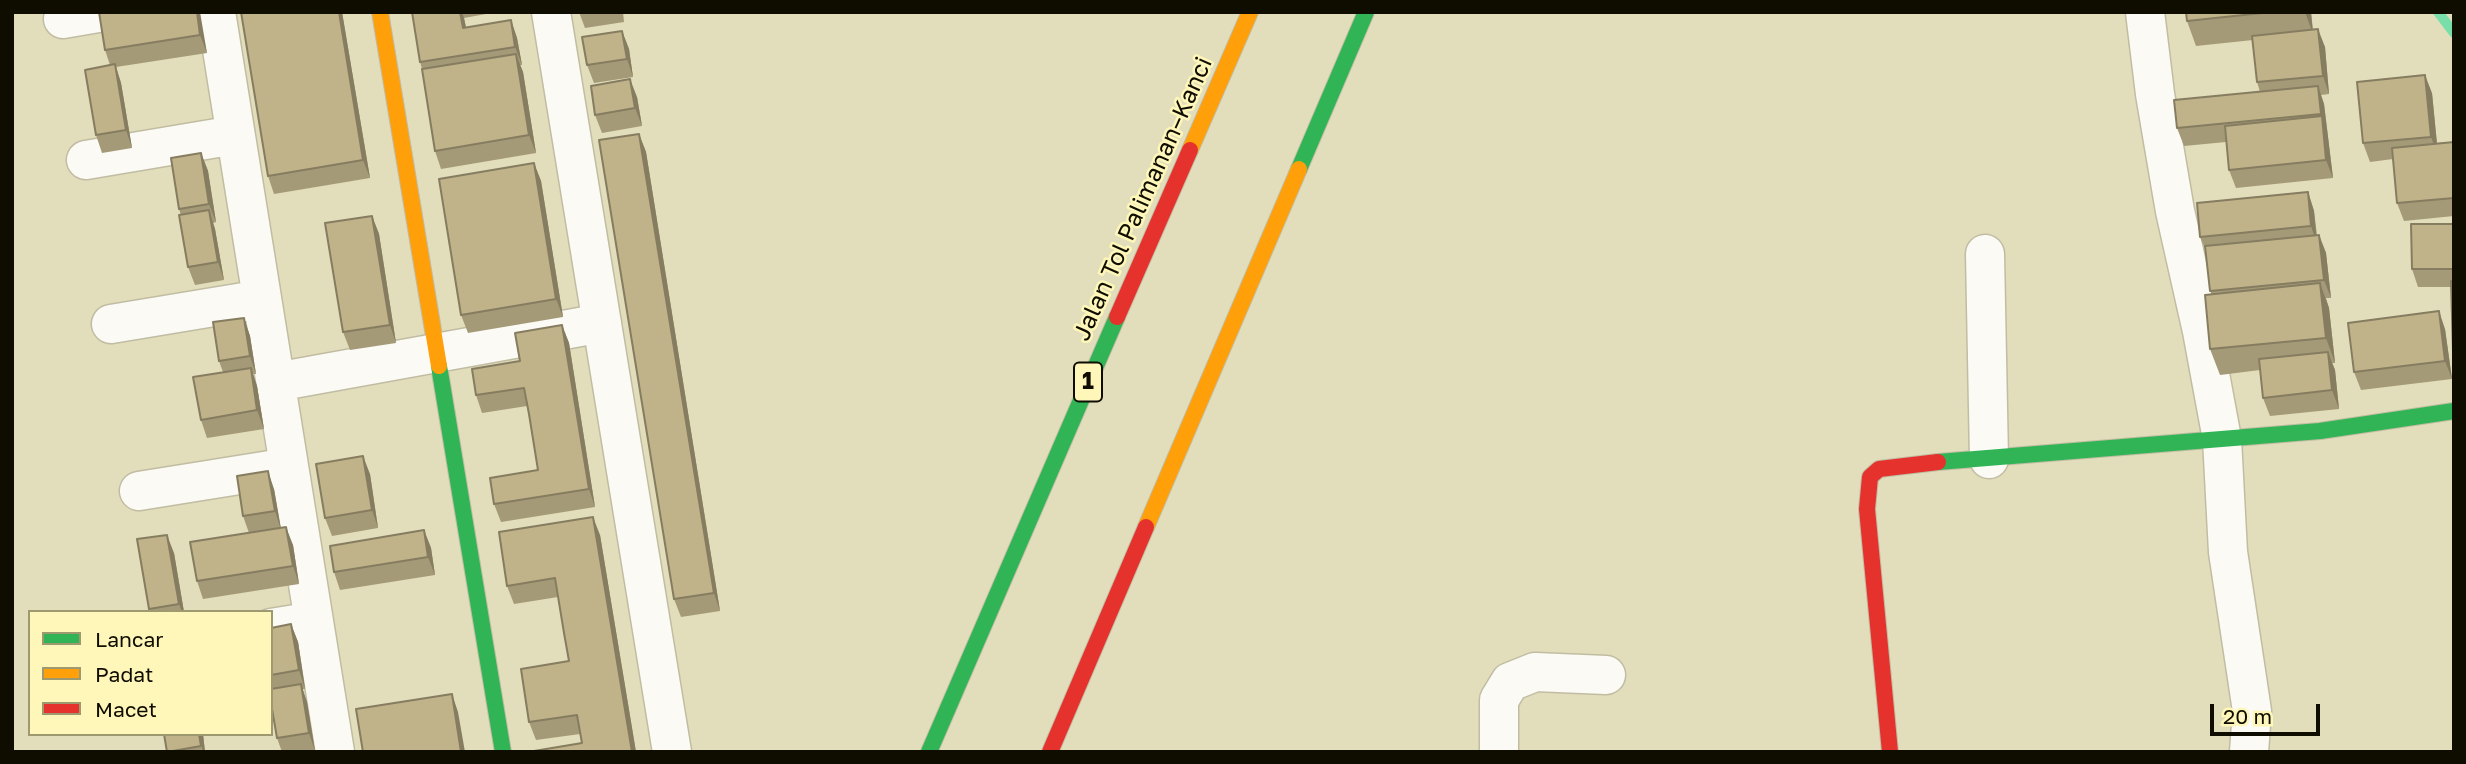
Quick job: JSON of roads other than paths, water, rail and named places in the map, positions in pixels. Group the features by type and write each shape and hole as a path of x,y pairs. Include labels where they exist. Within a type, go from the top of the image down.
{"main road":[{"path":"380,12 502,752"},
{"name":"Jalan Tol Palimanan–Kanci","path":"929,752 1250,12"},
{"path":"1050,752 1366,12"},
{"path":"1890,752 1867,509 1870,477 1879,469 2320,431 2454,411"}],"street":[{"path":"63,19 104,12"},
{"path":"216,12 335,752"},
{"path":"551,12 672,752"},
{"path":"2145,12 2155,94 2175,211 2202,331 2222,439 2228,552 2252,711 2249,752"},
{"path":"86,160 235,135"},
{"path":"1985,254 1989,459"},
{"path":"111,324 262,299"},
{"path":"276,382 602,323"},
{"path":"139,491 289,467"},
{"path":"273,628 314,621"},
{"path":"1499,752 1499,700 1510,682 1535,672 1606,675"}],"waterway":[{"path":"2438,12 2454,33"}]}
